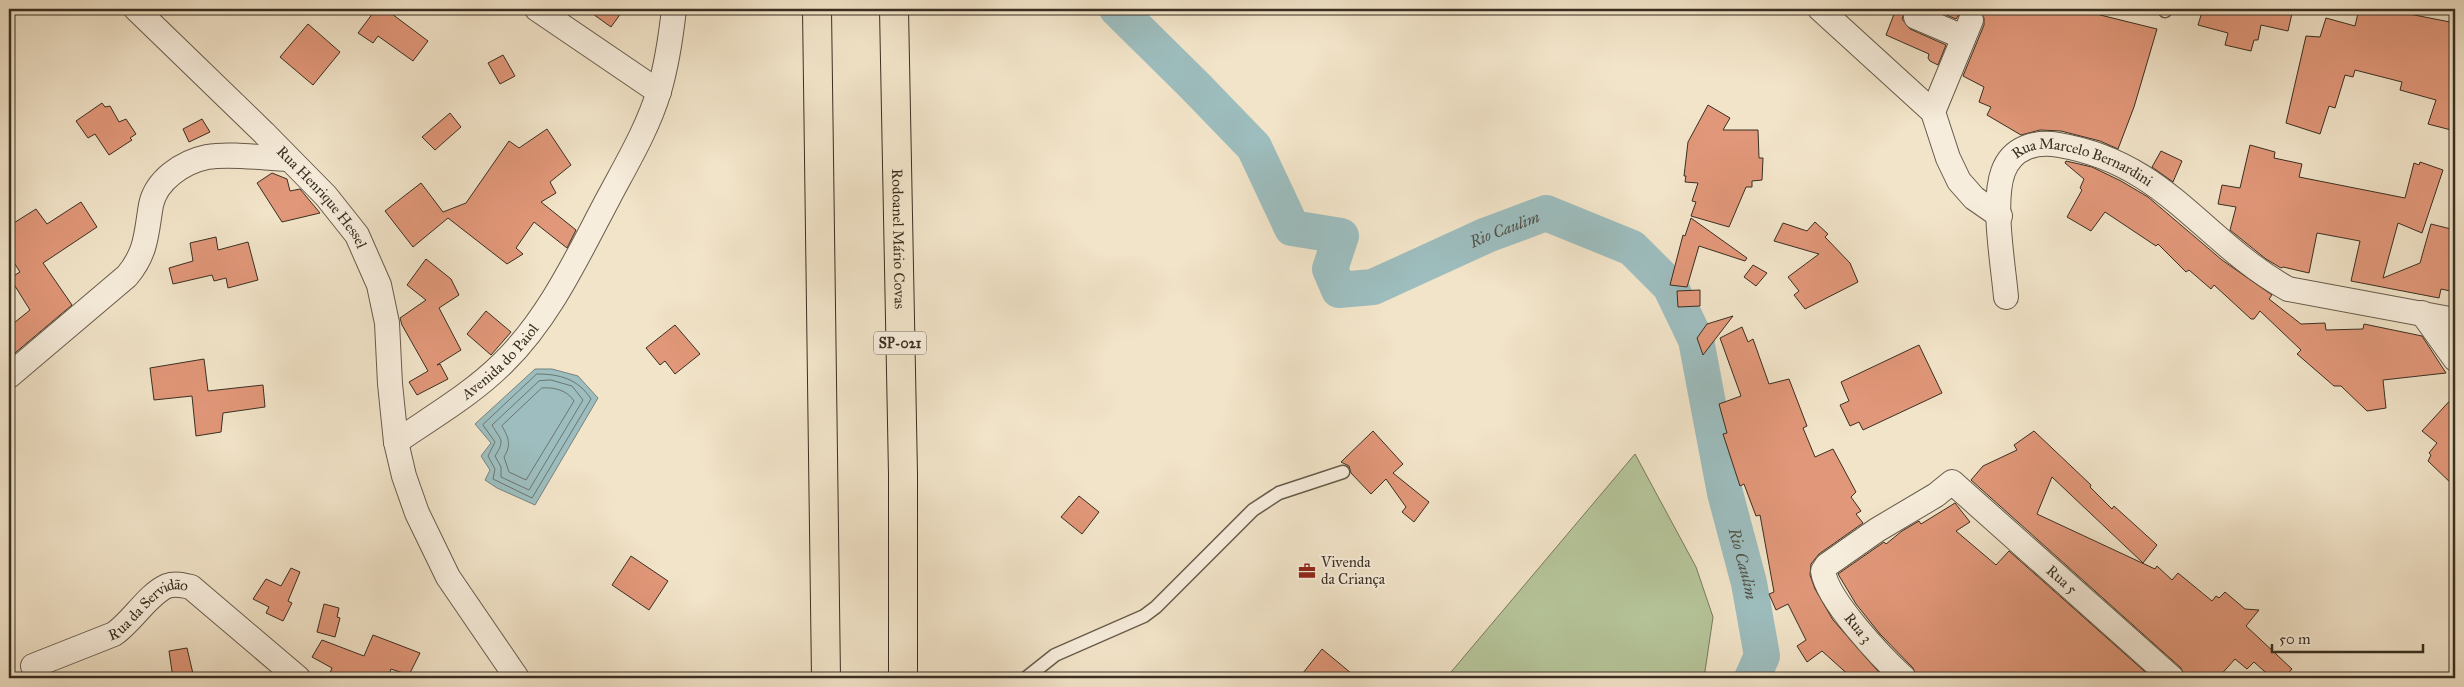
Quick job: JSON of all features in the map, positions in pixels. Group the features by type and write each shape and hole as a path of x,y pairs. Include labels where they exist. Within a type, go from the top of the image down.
{"highway":[{"path":"817,9 826,678"},
{"name":"Rodoanel Mário Covas","path":"894,9 903,474 903,678"}],"street":[{"name":"Rua Henrique Hessel","path":"136,9 326,196 357,235 380,285 387,324 390,384 396,442"},
{"path":"537,9 659,92"},
{"name":"Avenida do Paiol","path":"396,442 457,400 503,364 533,329 563,284 635,146 659,92 671,42 674,9"},
{"path":"1820,9 1933,112 1948,158 1959,181 1974,198 2000,216"},
{"path":"1916,17 1967,29 1933,112"},
{"name":"Rua Marcelo Bernardini","path":"2006,297 2000,216 2002,174 2014,154 2026,147 2040,143 2080,148 2120,163 2161,188 2268,278 2288,289 2455,320"},
{"path":"9,376 127,276 137,264 144,249 152,202 157,188 170,175 208,157 288,159"},
{"path":"2422,313 2455,359"},
{"path":"396,442 404,476 430,544 467,606 518,678"},
{"name":"Rua 3","path":"1904,678 1863,636 1842,608 1823,571 1827,564 1936,495 1952,482"},
{"name":"Rua 5","path":"1952,482 2172,678"},
{"name":"Rua da Servidão","path":"33,666 114,634 125,627 166,586 178,584 191,587 298,678"}],"lane":[{"path":"1026,678 1055,655 1144,616 1156,607 1253,510 1272,497 1303,484 1343,472"}],"green space":[{"path":"1635,454 1696,567 1713,617 1704,678 1446,678"}],"water":[{"path":"535,369 552,369 578,376 598,398 535,505 497,488 485,480 490,470 481,456 491,443 475,424"}],"building":[{"path":"376,9 382,9 392,14 428,41 413,61 378,36 373,43 358,33"},
{"path":"586,9 624,9 611,27"},
{"path":"1896,9 1906,9 1902,19 1910,29 1946,45 1938,65 1930,61 1928,58 1929,54 1886,35"},
{"path":"1932,9 1963,9 1956,19"},
{"path":"1978,9 2076,9 2157,29 2134,107 2118,149 2100,141 2061,131 2040,130 2021,135 1987,115 1991,107 1979,102 1984,87 1963,76 1984,25 1984,18"},
{"path":"2203,9 2293,9 2288,31 2261,25 2258,40 2254,40 2251,51 2225,45 2228,33 2198,25"},
{"path":"2359,9 2384,9 2455,23 2455,131 2428,124 2436,100 2400,90 2402,82 2355,70 2353,77 2345,75 2335,108 2329,106 2320,134 2286,123 2306,36 2320,37 2326,18 2355,26"},
{"path":"308,24 340,52 313,85 280,57"},
{"path":"503,55 515,76 500,84 488,63"},
{"path":"102,103 105,107 110,106 119,122 126,119 136,134 130,138 132,140 109,155 95,134 88,138 76,121"},
{"path":"1708,105 1730,118 1723,130 1758,130 1759,158 1763,158 1762,180 1752,181 1752,187 1746,187 1729,227 1691,216 1696,202 1692,201 1698,183 1685,182 1688,142"},
{"path":"450,113 461,127 435,150 422,137"},
{"path":"202,119 210,132 189,142 183,129"},
{"path":"547,129 571,165 550,182 556,193 541,202 576,230 567,248 534,222 516,248 523,254 507,264 448,218 413,247 385,211 421,183 443,212 466,203 509,141 519,148"},
{"path":"2250,145 2275,152 2274,158 2302,164 2299,177 2405,198 2414,163 2419,165 2420,162 2443,170 2422,233 2398,223 2383,278 2420,263 2431,224 2455,230 2455,292 2441,289 2439,298 2351,281 2360,241 2317,233 2309,273 2281,268 2266,259 2230,230 2236,207 2218,204 2222,185 2240,188"},
{"path":"2161,151 2182,161 2173,182 2152,167"},
{"path":"2066,161 2092,167 2148,197 2222,260 2272,295 2269,299 2301,324 2325,323 2326,330 2363,329 2364,324 2422,336 2446,373 2383,380 2386,408 2367,411 2341,386 2334,386 2297,354 2301,350 2260,311 2254,319 2251,319 2214,285 2211,289 2189,270 2186,272 2158,244 2156,246 2105,212 2091,231 2067,217 2082,190 2080,188 2084,179 2065,163"},
{"path":"272,173 287,179 290,191 300,189 320,213 282,222 257,183"},
{"path":"81,202 97,227 43,263 72,305 9,358 9,327 30,310 10,278 20,272 9,255 9,226 36,209 47,224"},
{"path":"1691,218 1747,258 1745,261 1699,246 1687,287 1670,285 1683,235 1685,236"},
{"path":"1815,222 1828,234 1825,237 1850,263 1858,282 1805,309 1794,295 1799,291 1788,277 1819,254 1774,241 1783,223 1807,231"},
{"path":"216,237 218,250 248,242 258,280 228,288 226,278 214,281 212,275 173,284 169,268 193,261 190,243"},
{"path":"426,259 451,279 459,295 439,308 461,350 437,365 440,364 448,379 417,395 409,382 428,371 402,325 400,318 426,300 407,285"},
{"path":"1753,265 1767,273 1756,286 1744,277"},
{"path":"1700,290 1700,306 1678,307 1677,291"},
{"path":"486,311 511,332 491,355 467,334"},
{"path":"1733,316 1703,355 1697,338 1707,324"},
{"path":"675,325 700,354 675,374 665,361 660,365 646,348"},
{"path":"1742,327 1748,342 1753,339 1769,384 1789,379 1807,426 1803,428 1815,457 1833,449 1856,492 1851,497 1861,511 1856,514 1863,523 1819,554 1811,564 1810,575 1815,589 1833,620 1884,678 1852,678 1822,651 1807,662 1797,646 1806,640 1788,604 1776,610 1769,594 1774,592 1760,515 1756,516 1744,484 1740,486 1723,434 1727,433 1719,404 1741,396 1720,338"},
{"path":"1919,345 1942,393 1863,430 1859,422 1850,426 1840,405 1849,401 1841,382"},
{"path":"204,359 208,391 263,385 265,407 223,413 221,432 196,436 192,396 154,400 150,368"},
{"path":"2455,395 2455,487 2428,461 2431,455 2429,453 2437,443 2422,431"},
{"path":"1373,431 1403,464 1393,473 1429,502 1414,522 1402,512 1406,507 1386,479 1371,494 1351,473 1349,466 1341,462"},
{"path":"2034,431 2091,485 2090,487 2112,509 2114,506 2157,545 2143,563 2052,477 2037,514 2155,569 2157,566 2172,580 2178,573 2212,601 2216,596 2219,598 2225,592 2245,609 2259,610 2246,626 2292,669 2284,678 2272,678 2254,662 2247,669 2235,659 2218,678 2185,678 2181,668 1971,480 1983,466 2017,450 2014,445"},
{"path":"1079,496 1099,512 1082,534 1061,517"},
{"path":"1955,503 1970,522 1956,531 1996,565 2009,551 2152,678 1917,678 1913,668 1880,634 1856,604 1838,574 1884,542 1886,544 1902,531 1919,521 1921,524"},
{"path":"631,556 668,581 649,610 612,585"},
{"path":"291,568 300,572 288,601 292,603 283,621 266,613 269,607 253,599 266,579 281,586"},
{"path":"324,604 339,608 337,617 340,618 335,637 317,632"},
{"path":"373,635 420,653 409,675 391,669 388,678 328,678 332,668 312,657 322,640 364,656"},
{"path":"187,648 194,678 173,678 169,651"},
{"path":"1322,649 1357,678 1299,678"}],"waterway":[{"name":"Rio Caulim","path":"1117,9 1254,147 1292,228 1341,236 1330,269 1339,290 1373,287 1487,235 1546,213 1632,248 1670,286 1696,340 1725,493 1749,583 1762,656 1752,678"}],"place":[{"name":"Vivenda da Criança","path":"1307,571"}]}
